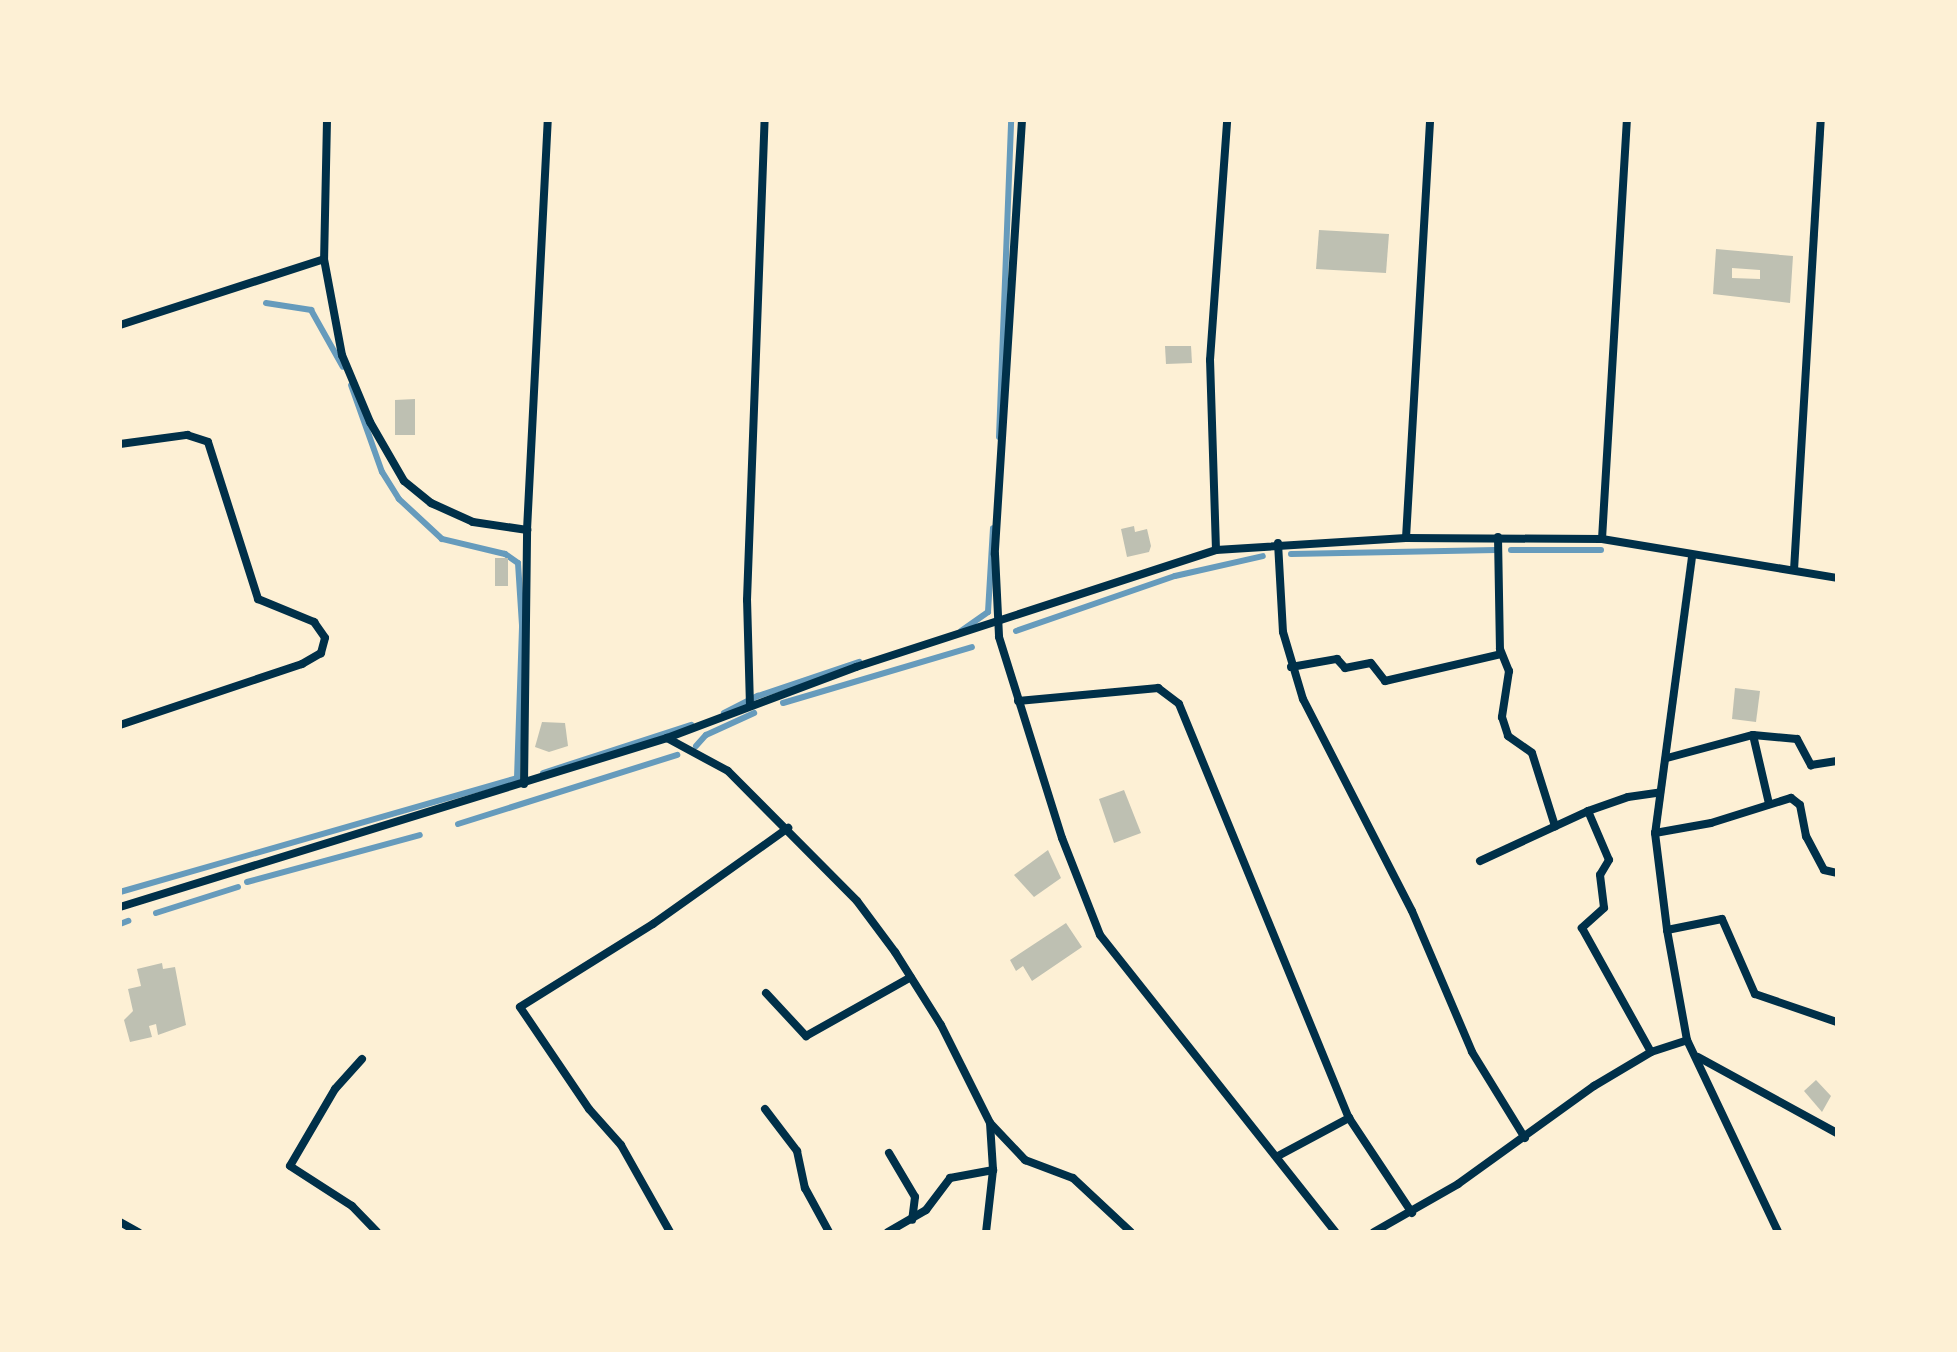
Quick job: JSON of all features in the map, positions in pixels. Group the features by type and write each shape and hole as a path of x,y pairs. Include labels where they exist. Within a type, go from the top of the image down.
{"street":[{"path":"327,120 324,259 342,355 370,422 404,481 431,503 473,522 527,530"},
{"path":"524,784 527,530 548,120"},
{"path":"750,706 747,600 765,120"},
{"path":"1022,120 996,538 997,621 1018,701 1100,935 1278,1156 1335,1232"},
{"path":"1216,550 1210,360 1227,120"},
{"path":"1406,538 1430,120"},
{"path":"1602,539 1627,120"},
{"path":"1794,570 1821,120"},
{"path":"120,325 324,259"},
{"path":"120,444 187,435 208,442 258,599 314,622 325,638 321,653 283,672 120,725"},
{"path":"1498,537 1501,654 1509,671 1501,706 1506,729 1532,753 1555,826"},
{"path":"120,907 667,738 750,706 997,621 1216,550 1278,543 1406,538 1602,539 1692,557 1837,578"},
{"path":"1278,543 1279,601 1291,667 1428,944 1472,1052 1525,1138"},
{"path":"1692,557 1655,833 1667,930 1687,1040 1778,1232"},
{"path":"1291,667 1337,659 1345,668 1371,663 1385,681 1501,654"},
{"path":"1018,701 1144,688 1169,692 1200,746 1349,1118 1412,1213"},
{"path":"1667,758 1753,735 1797,739 1811,765 1837,761"},
{"path":"1753,735 1769,804"},
{"path":"667,738 728,771 788,828 857,901 911,977 990,1123 1025,1160 1073,1178 1131,1232"},
{"path":"1480,861 1588,811 1628,797 1658,793"},
{"path":"1655,833 1711,823 1769,804 1797,801 1806,836 1824,870 1837,873"},
{"path":"1588,811 1609,860 1600,875 1604,908 1582,928 1651,1052"},
{"path":"670,1232 621,1145 589,1109 520,1007 653,924 788,828"},
{"path":"1667,930 1722,919 1755,994 1837,1022"},
{"path":"766,993 806,1036 911,977"},
{"path":"1374,1232 1412,1213 1651,1052 1687,1040"},
{"path":"1697,1056 1837,1133"},
{"path":"362,1059 335,1089 290,1166 352,1206 377,1232"},
{"path":"765,1109 797,1151 805,1188 829,1232"},
{"path":"1278,1156 1349,1118"},
{"path":"986,1232 993,1170 990,1123"},
{"path":"889,1153 915,1197 912,1220"},
{"path":"888,1232 912,1220 950,1178 993,1170"},
{"path":"120,1222 138,1232"}],"building":[{"path":"1319,230 1389,234 1386,273 1316,269"},
{"path":"1716,249 1793,256 1790,303 1713,294","holes":["1732,268 1760,270 1760,279 1732,278"]},
{"path":"1165,346 1191,346 1192,363 1166,364"},
{"path":"415,399 415,435 395,435 395,400"},
{"path":"1134,526 1135,532 1147,529 1151,546 1149,552 1127,557 1121,529"},
{"path":"495,558 508,558 508,586 495,586"},
{"path":"1735,688 1760,691 1756,722 1732,719"},
{"path":"542,722 565,723 568,746 549,752 535,747"},
{"path":"1124,790 1141,833 1114,843 1099,799"},
{"path":"1048,850 1061,878 1034,897 1014,875"},
{"path":"1066,923 1082,947 1032,981 1023,966 1016,971 1010,960"},
{"path":"162,963 163,969 175,967 186,1025 158,1035 156,1024 149,1026 152,1037 130,1042 124,1020 133,1011 128,989 141,986 137,969"},
{"path":"1816,1080 1831,1096 1822,1112 1804,1091"}],"waterway":[{"path":"999,437 1011,120"},
{"path":"266,303 311,310 343,367"},
{"path":"120,892 517,778 522,625 518,563 505,554 442,539 399,499 382,472 351,385"},
{"path":"961,631 988,612 993,528"},
{"path":"1291,554 1496,550"},
{"path":"1511,550 1601,550"},
{"path":"1016,631 1175,576 1263,556"},
{"path":"783,703 972,647"},
{"path":"724,713 758,696 859,662"},
{"path":"696,746 706,735 754,713"},
{"path":"543,773 691,725"},
{"path":"458,824 677,755"},
{"path":"247,882 420,835"},
{"path":"156,913 238,887"},
{"path":"120,924 128,921"}]}
